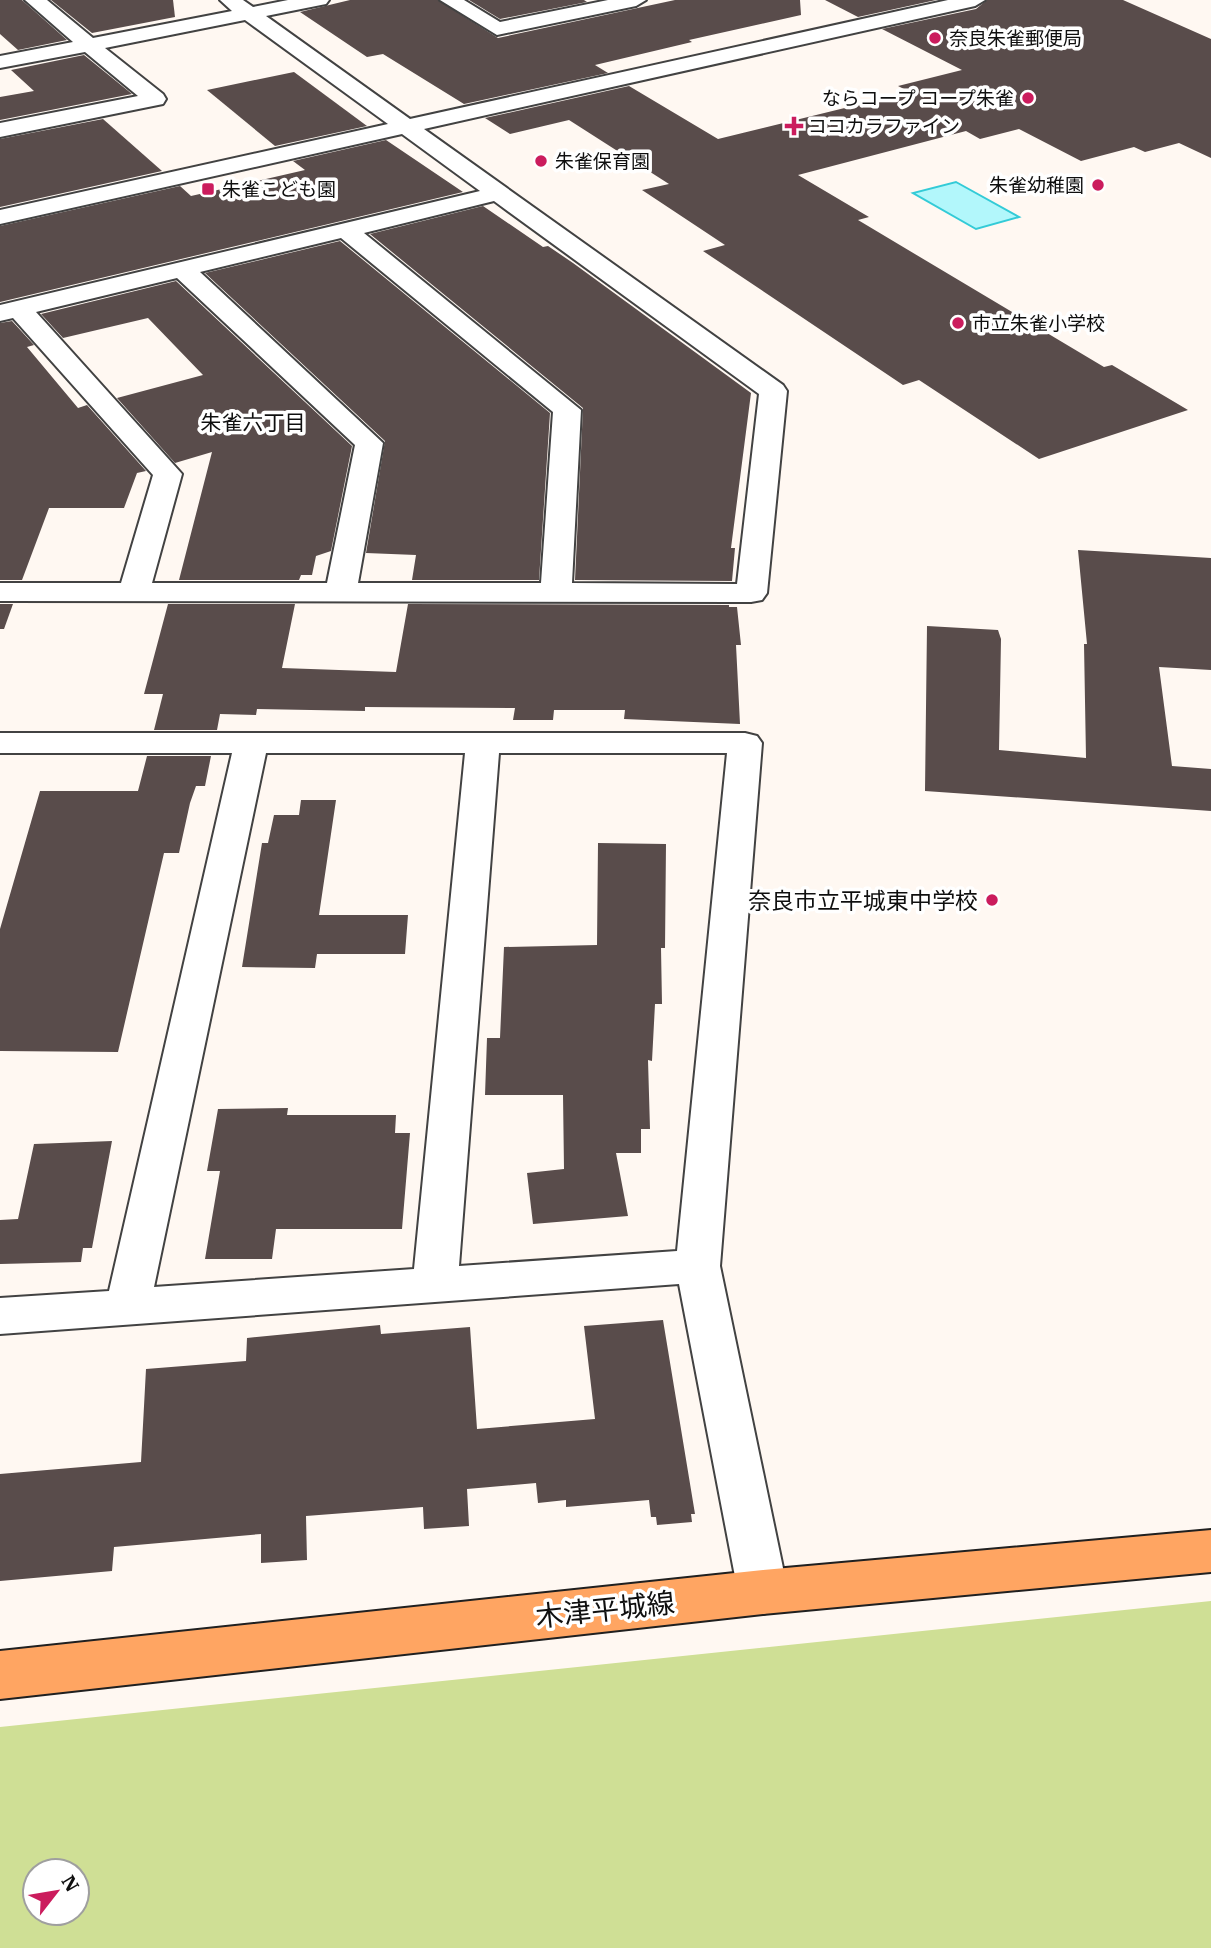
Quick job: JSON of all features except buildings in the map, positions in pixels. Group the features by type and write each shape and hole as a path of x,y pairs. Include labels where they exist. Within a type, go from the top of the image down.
{"main road":[{"name":"木津平城線","path":"0,1675 763,1592 1211,1551"}],"street":[{"path":"0,130 155,99 35,0"},
{"path":"0,592 751,593 773,391 230,0"},
{"path":"0,62 319,0"},
{"path":"450,0 497,29 636,0"},
{"path":"0,217 975,0"},
{"path":"9,311 496,194"},
{"path":"346,230 567,410 556,593"},
{"path":"182,269 369,443 341,592"},
{"path":"9,311 167,474 134,591"},
{"path":"435,1283 483,743"},
{"path":"0,744 746,743 698,1266 763,1592"},
{"path":"128,1305 251,744"},
{"path":"0,1316 698,1266"}],"green space":[{"path":"1211,1601 1211,1948 0,1948 0,1727"}],"water":[{"path":"956,182 1019,217 976,229 913,193"}],"place":[{"name":"奈良朱雀郵便局","path":"935,38"},
{"name":"ならコープ コープ朱雀","path":"1028,98"},
{"name":"ココカラファイン","path":"794,126"},
{"name":"朱雀保育園","path":"541,161"},
{"name":"朱雀幼稚園","path":"1098,185"},
{"name":"朱雀こども園","path":"208,189"},
{"name":"市立朱雀小学校","path":"958,323"},
{"name":"奈良市立平城東中学校","path":"992,900"}],"district":[{"name":"朱雀六丁目","path":"253,422"}]}
